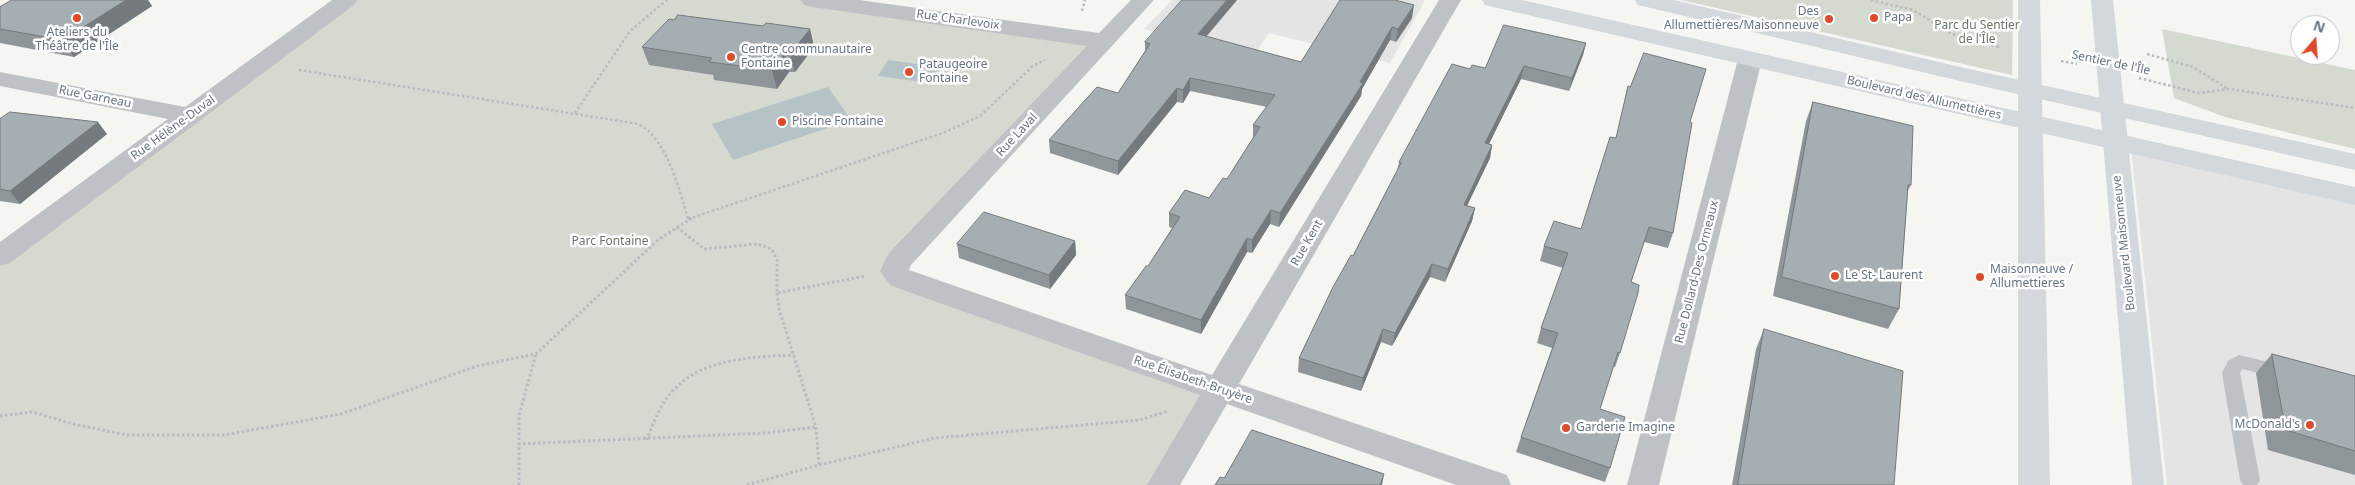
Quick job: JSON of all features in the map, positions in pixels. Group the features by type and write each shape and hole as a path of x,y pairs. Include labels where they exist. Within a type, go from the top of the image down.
{"main road":[{"name":"Boulevard des Allumettières","path":"1492,0 2355,196"},
{"path":"1646,0 2355,162"},
{"path":"2029,0 2034,485"},
{"name":"Boulevard Maisonneuve","path":"2102,0 2148,485"}],"street":[{"name":"Rue Hélène-Duval","path":"0,256 346,0"},
{"name":"Rue Charlevoix","path":"812,0 1104,41"},
{"name":"Rue Laval","path":"894,271 899,260 1143,0"},
{"name":"Rue Kent","path":"1163,485 1450,0"},
{"name":"Rue Dollard-Des Ormeaux","path":"1643,485 1750,59"},
{"name":"Rue Garneau","path":"0,79 191,116"},
{"name":"Rue Élisabeth-Bruyère","path":"894,271 900,278 914,283 1495,485"}],"lane":[{"path":"2250,480 2231,373 2234,366 2239,362 2254,364 2300,377"}],"path":[{"path":"575,113 630,31 667,0"},
{"name":"Sentier de l'Île","path":"1871,0 1913,10 1962,38 2108,70 2199,93 2229,90 2355,108"},
{"path":"2147,54 2193,66 2229,90"},
{"path":"519,485 519,415 536,354 658,240 688,219 951,129 980,116 1033,66 1052,56"},
{"path":"292,69 626,120 643,126 653,136 678,182 688,219"},
{"path":"677,227 704,249 758,244 772,249 777,260 779,309 816,427 819,465"},
{"path":"777,293 894,271"},
{"path":"0,416 33,412 73,424 128,435 224,435 341,414 477,366 536,354"},
{"path":"646,440 673,390 690,377 715,364 745,358 794,355"},
{"path":"747,485 819,465 935,438 1140,420 1178,408"},
{"path":"518,444 646,440 764,433 816,427"}],"shaded area":[{"path":"1172,0 1425,0 1390,63 1269,33 1252,58 1144,29"},
{"name":"Pataugeoire Fontaine","path":"888,60 940,67 930,83 878,76"},
{"name":"Piscine Fontaine","path":"828,87 851,120 733,160 712,124"},
{"path":"2131,147 2355,197 2355,485 2167,485"}],"green space":[{"name":"Parc Fontaine","path":"346,0 812,0 1104,41 894,271 1220,389 1163,485 0,485 0,256"},
{"name":"Parc du Sentier de l'Île","path":"1681,0 2013,0 2012,75"},
{"path":"2162,29 2290,56 2290,65 2331,65 2355,70 2355,149 2225,117 2174,98"}],"building":[{"path":"12,0 126,0 63,40 0,29 0,7"},
{"path":"1182,0 1227,0 1198,34 1301,62 1340,0 1395,0 1414,5 1398,29 1392,27 1360,82 1363,83 1280,213 1271,210 1252,240 1247,238 1201,320 1125,295 1146,266 1148,266 1180,217 1169,213 1185,190 1209,198 1223,178 1227,179 1260,127 1253,125 1275,95 1190,78 1183,90 1177,88 1118,161 1049,140 1097,87 1118,93 1150,44 1145,42"},
{"path":"678,15 763,26 766,23 810,29 790,54 785,53 772,70 709,62 712,58 642,47 669,19 674,20"},
{"path":"1504,25 1586,43 1572,78 1524,66 1485,143 1492,145 1464,205 1475,208 1448,269 1432,264 1395,333 1383,329 1363,378 1299,358 1333,287 1351,255 1353,256 1401,163 1399,162 1452,64 1470,69 1472,65 1485,68"},
{"path":"1644,53 1706,69 1690,122 1692,123 1673,233 1649,227 1631,282 1639,285 1638,293 1620,353 1618,352 1600,409 1625,417 1610,468 1521,437 1558,333 1541,328 1568,253 1544,246 1554,221 1581,229 1610,137 1616,138 1628,86 1630,87"},
{"path":"1813,102 1913,126 1911,185 1908,185 1899,309 1782,277"},
{"path":"10,112 98,122 10,191 0,189 0,119"},
{"path":"984,212 1075,241 1049,275 957,244"},
{"path":"1764,329 1903,371 1894,485 1738,485"},
{"path":"2272,354 2355,376 2355,451 2286,430"},
{"path":"1252,430 1384,474 1380,485 1215,485 1220,477 1224,478"}],"place":[{"name":"Ateliers du Théâtre de l'Île","path":"77,18"},
{"name":"Papa","path":"1874,18"},
{"name":"Des Allumettières/Maisonneuve","path":"1829,19"},
{"name":"Centre communautaire Fontaine","path":"731,57"},
{"name":"Pataugeoire Fontaine","path":"909,72"},
{"name":"Piscine Fontaine","path":"782,122"},
{"name":"Le St- Laurent","path":"1835,276"},
{"name":"Maisonneuve / Allumettieres","path":"1980,277"},
{"name":"McDonald's","path":"2310,425"},
{"name":"Garderie Imagine","path":"1566,428"}]}
